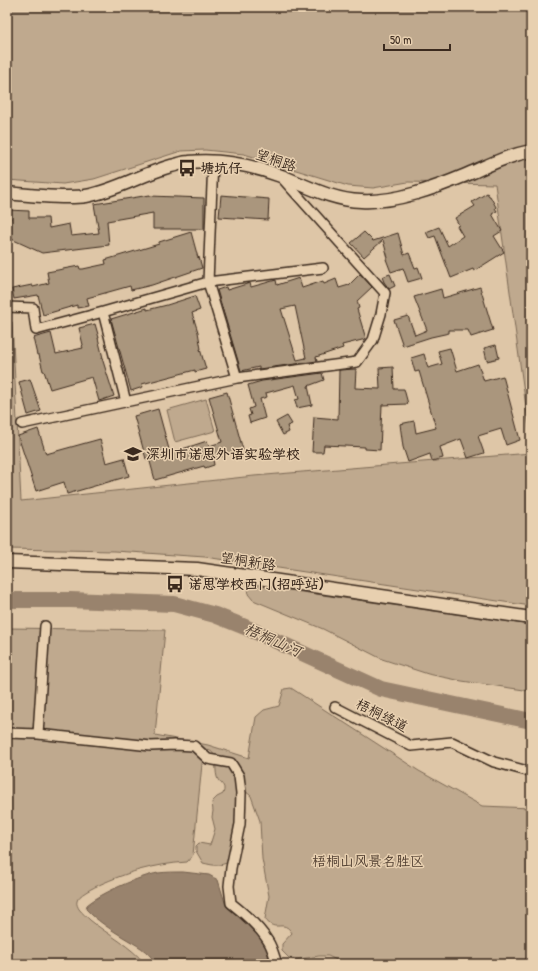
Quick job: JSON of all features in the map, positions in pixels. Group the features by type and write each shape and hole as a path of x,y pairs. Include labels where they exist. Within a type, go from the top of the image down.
{"main road":[{"name":"望桐路","path":"7,194 85,197 125,184 152,172 187,162 213,161 243,164 280,176 343,200 385,200 421,191 466,175 490,163 509,156 531,152"},
{"name":"望桐新路","path":"7,562 197,569 531,618"}],"street":[{"path":"213,161 208,282 237,378"},
{"path":"22,424 237,378 357,362 373,340 381,314 385,293 280,176"},
{"path":"7,308 33,308 36,330 208,282 323,268"},
{"path":"103,312 126,402"},
{"path":"38,734 45,626"},
{"name":"梧桐绿道","path":"334,707 411,746 452,742 494,762 531,772"},
{"path":"7,733 38,734 151,746 194,746 208,759 231,763 239,776 241,793 240,824 230,880 232,903 247,915 262,932 269,942 276,961"}],"green space":[{"path":"7,7 531,7 531,443 495,184 408,182 373,188 348,186 244,154 205,150 181,151 94,179 63,184 7,180"},
{"path":"7,321 12,322 21,501 254,476 531,453 531,606 205,557 115,551 7,549"},
{"path":"206,399 215,431 175,442 167,410"},
{"path":"254,586 531,625 531,691 462,681 428,674 382,659 323,629 253,600 248,594 249,589"},
{"name":"梧桐山风景名胜区","path":"7,628 165,630 155,735 208,745 249,758 256,717 264,710 279,706 284,689 291,688 419,771 482,806 531,808 531,964 345,964 328,956 295,960 289,958 282,951 282,944 292,933 286,927 273,925 265,919 269,896 262,859 260,821 251,796 244,790 239,816 235,822 234,827 239,833 242,845 237,856 226,863 213,865 203,863 196,851 196,846 199,843 210,845 215,829 212,817 212,802 223,794 224,790 217,777 214,755 209,750 204,755 202,764 193,855 187,862 139,870 105,882 86,892 77,901 79,909 90,920 126,946 145,964 7,964"}],"shaded area":[{"path":"183,872 209,875 218,880 226,906 260,936 268,952 268,964 156,964 145,951 103,924 86,909 87,905 101,895 131,881 158,873"}],"building":[{"path":"487,193 496,207 495,208 497,211 492,214 502,231 494,236 504,252 474,271 473,269 451,278 435,236 429,238 426,232 439,227 448,246 463,236 457,226 459,225 455,218 475,206 472,202"},
{"path":"150,195 204,198 204,229 153,229 153,213 107,221 109,245 42,253 7,237 7,226 11,218 7,218 7,210 29,211 29,218 48,218 49,228 69,224 71,236 99,233 94,204"},
{"path":"221,195 269,199 268,220 219,217"},
{"path":"191,232 202,268 152,285 131,290 130,286 87,298 89,306 77,308 77,305 43,315 38,295 14,299 12,289 32,285 33,287 49,283 47,272 79,266 80,269 83,269 106,264 105,260 159,244 159,242"},
{"path":"364,232 373,241 398,233 404,255 409,253 415,268 418,267 422,278 408,282 403,268 391,272 386,259 388,258 383,240 364,257 351,243"},
{"path":"360,274 372,287 357,301 359,308 357,309 366,339 342,345 343,348 316,357 317,361 259,369 259,367 241,371 217,290 226,287 227,290 250,283 251,287 276,280 277,285 299,278 302,288 323,281 324,284 336,279 339,288 349,285","holes":["295,306 306,358 297,360 281,309"]},
{"path":"390,274 395,286 389,289 382,277"},
{"path":"480,287 493,330 471,337 468,330 449,330 449,333 403,346 394,320 408,316 415,335 427,330 414,297 441,289 443,298"},
{"path":"195,296 200,310 192,313 198,332 200,349 206,369 195,372 195,370 142,384 143,387 131,391 111,319 147,308 147,310 167,305"},
{"path":"95,324 102,358 114,396 99,401 92,377 50,389 39,355 37,355 33,338 51,333 56,354 83,348 79,328"},
{"path":"496,345 499,358 487,361 484,348"},
{"path":"450,348 457,371 478,364 484,381 503,376 520,440 506,445 501,429 478,436 484,453 468,458 461,439 440,447 443,458 432,461 430,454 408,462 403,447 400,424 414,421 416,433 436,428 419,371 415,372 411,358 424,354 428,368 442,364 438,351"},
{"path":"393,367 394,389 404,389 408,404 382,405 380,450 365,449 365,447 324,445 323,452 312,452 314,417 338,419 339,370 356,369 355,388 380,389 379,368"},
{"path":"322,373 324,380 308,386 312,405 297,408 295,400 299,399 295,385 266,393 267,397 260,399 265,418 250,423 248,416 251,415 249,409 254,407 248,385 262,381"},
{"path":"30,379 41,411 28,415 19,382"},
{"path":"227,392 243,450 213,459 214,465 205,468 204,466 155,480 149,458 146,459 134,416 158,409 170,453 207,441 209,446 222,442 209,397"},
{"path":"287,416 292,424 287,426 289,432 283,435 276,422"},
{"path":"38,429 46,454 100,439 106,463 124,458 129,476 67,494 64,482 36,491 18,436"}],"waterway":[{"name":"梧桐山河","path":"7,600 70,600 174,604 215,615 245,627 381,689 531,721"}],"place":[{"name":"塘坑仔","path":"187,168"},
{"name":"深圳市诺思外语实验学校","path":"133,454"},
{"name":"诺思学校西门(招呼站)","path":"175,584"}]}
